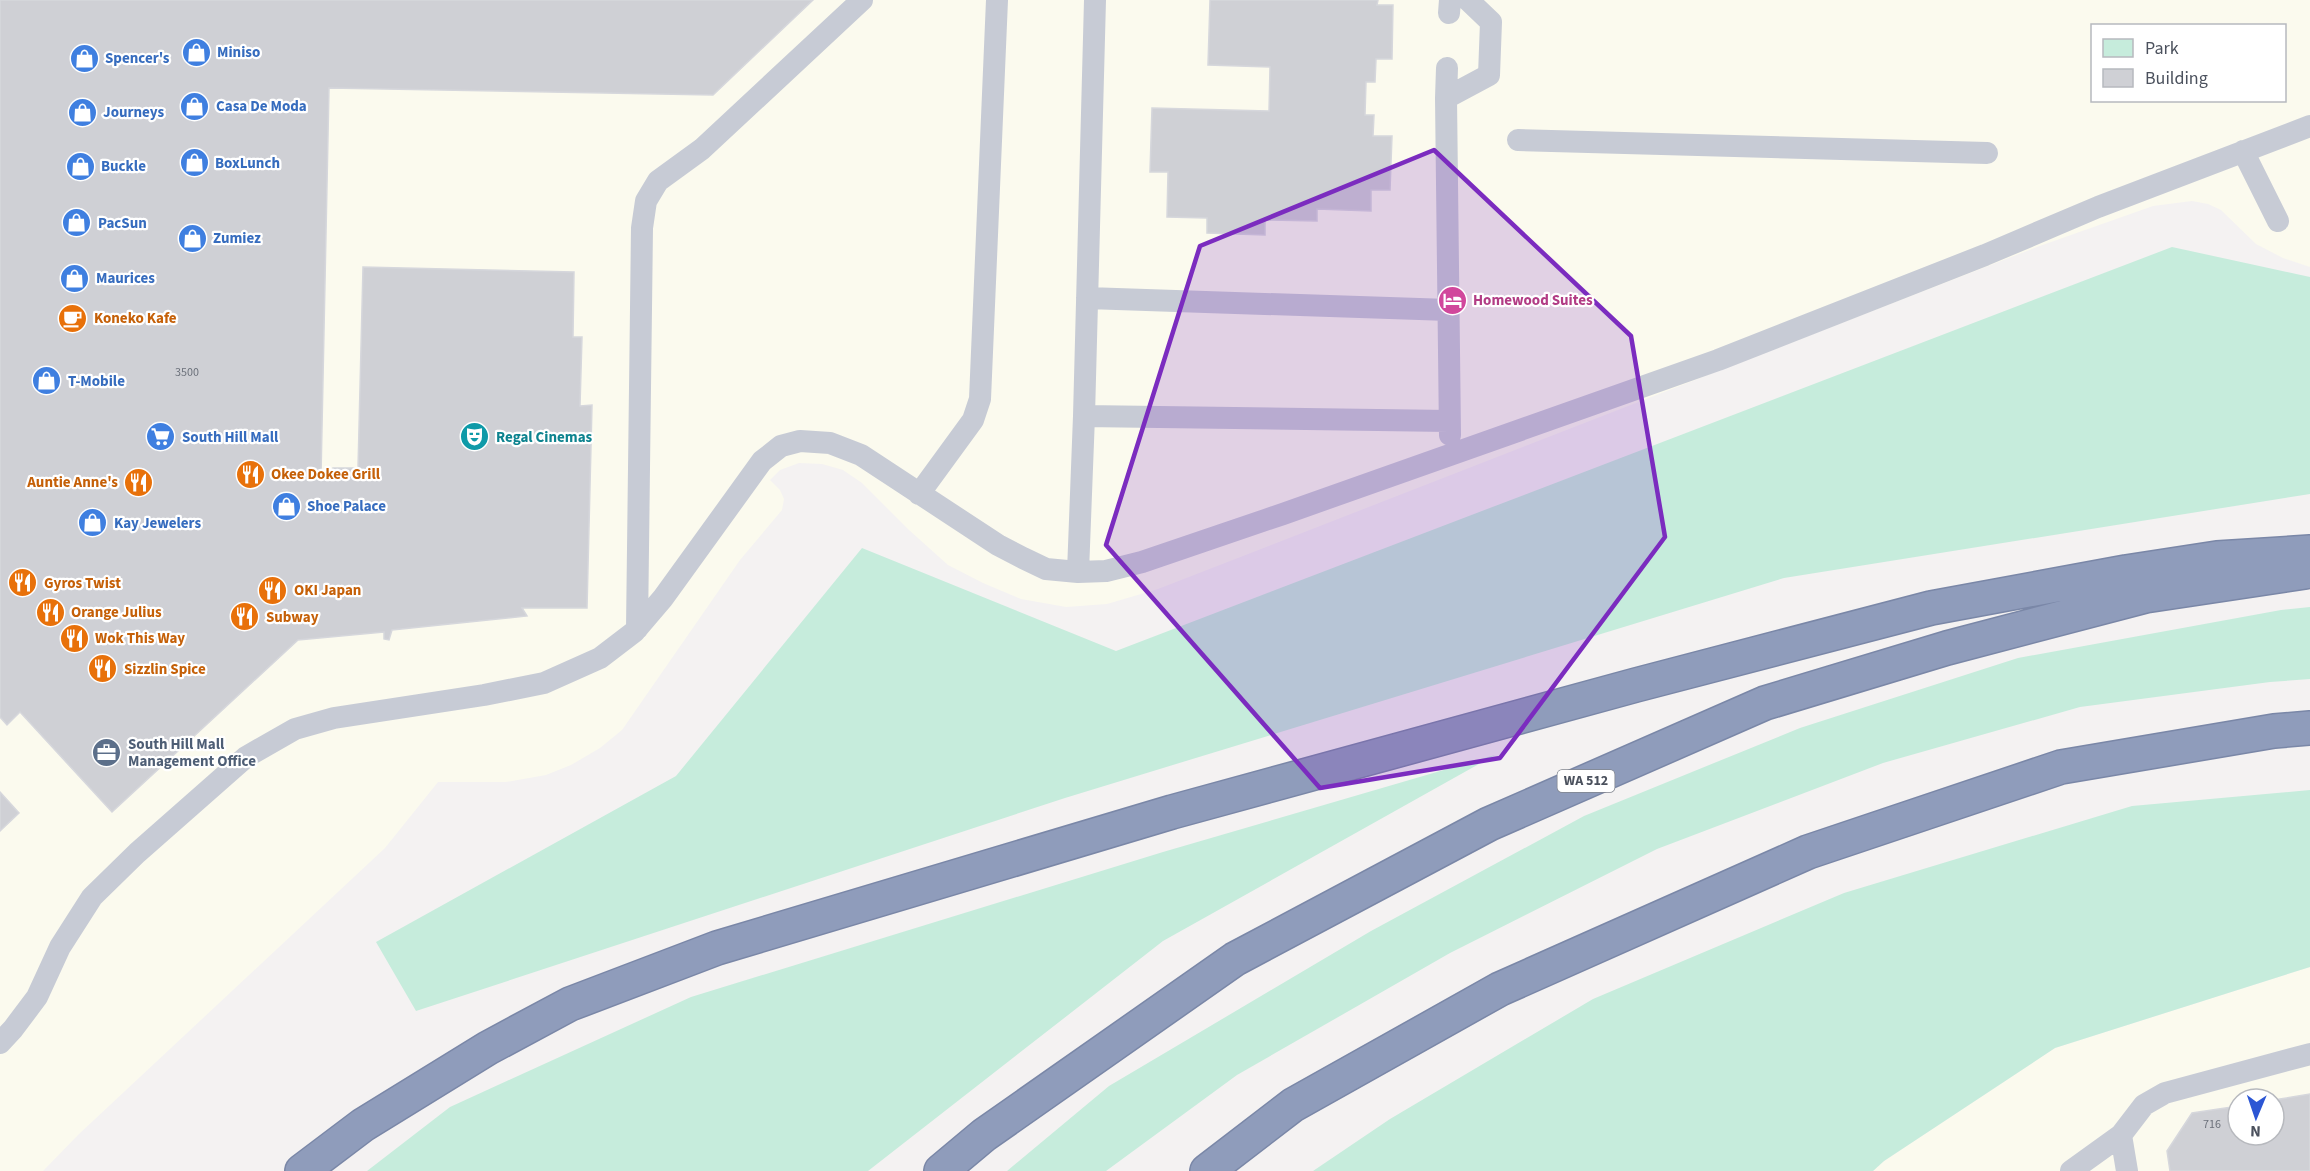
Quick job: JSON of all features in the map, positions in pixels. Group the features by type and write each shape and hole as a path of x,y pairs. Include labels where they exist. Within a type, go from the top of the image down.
{"highway":[{"path":"302,1171 363,1125 488,1048 570,1004 717,948 1172,812 1636,685 1931,608 2126,572 2217,558 2310,552"},
{"name":"WA 512","path":"941,1171 984,1135 1236,959 1489,824 1765,703 1947,648 2145,596 2310,571"},
{"path":"1207,1171 1293,1105 1500,989 1808,852 2061,767 2274,731 2310,728"}],"lane":[{"path":"637,628 642,228 646,201 658,181 702,149 862,0"},
{"path":"919,494 974,420 980,399 997,0"},
{"path":"1078,572 1095,0"},
{"path":"1446,98 1489,75 1491,22 1468,0"},
{"path":"1447,68 1450,454"},
{"path":"0,1043 14,1029 37,996 60,946 92,897 137,853 246,757 295,729 334,718 484,695 544,683 600,658 637,628 663,598 762,461 781,446 800,441 830,443 861,455 998,545 1023,558 1046,568 1078,572 1106,571 1142,562 1718,360 1984,255 2098,207 2310,126"},
{"path":"1518,140 1987,153"},
{"path":"2243,151 2278,221"},
{"path":"1087,298 1449,310"},
{"path":"1084,416 1449,421"},
{"path":"2071,1171 2121,1135 2144,1105 2165,1093 2310,1054"},
{"path":"2121,1135 2127,1171"}],"highlighted area":[{"path":"1434,150 1631,336 1665,537 1500,758 1320,788 1106,545 1200,246"}],"shaded area":[{"path":"0,0 2310,0 2310,267 2283,258 2256,244 2221,210 2208,204 2192,201 2153,206 2037,247 1158,589 1107,604 1066,607 1021,599 948,565 862,483 843,470 822,464 799,463 780,470 770,480 780,490 784,499 782,510 740,560 622,730 600,748 571,765 546,775 506,782 438,782 385,848 79,1134 43,1171 0,1171"},
{"path":"2310,967 2310,1171 1873,1171 1884,1161 2055,1048"}],"green space":[{"path":"2172,247 2310,277 2310,494 1784,578 1065,798 416,1011 376,942 676,776 862,548 1116,651"},
{"path":"2310,607 2310,679 2270,682 2080,707 1883,763 1657,849 1450,953 1237,1075 1106,1171 1007,1171 1109,1086 1371,931 1584,816 1800,728 2018,658 2281,610"},
{"path":"1495,755 1163,941 868,1171 367,1171 450,1107 691,997 1163,852"},
{"path":"2310,790 2310,967 2055,1048 1884,1161 1873,1171 1313,1171 1390,1119 1593,999 1844,893 2132,806"}],"building":[{"name":"South Hill Mall","path":"0,0 813,0 713,95 329,88 321,476 333,476 333,468 358,468 363,267 574,272 573,337 582,337 580,406 592,405 587,608 522,608 527,616 392,630 389,640 384,639 384,632 298,640 112,812 20,712 7,725 0,717"},
{"path":"1210,0 1378,0 1377,5 1393,5 1392,59 1376,59 1375,82 1366,82 1365,115 1374,115 1373,136 1392,136 1390,190 1371,190 1371,211 1317,209 1317,221 1265,220 1265,235 1207,233 1207,218 1167,217 1168,172 1150,172 1152,108 1269,111 1270,67 1208,65"},
{"path":"0,792 19,813 0,831"},
{"path":"2310,1094 2310,1171 2170,1171 2167,1151 2192,1113 2226,1108 2226,1147 2286,1147 2286,1098"}],"place":[{"name":"Miniso","path":"196,52"},
{"name":"Spencer's","path":"84,58"},
{"name":"Casa De Moda","path":"195,106"},
{"name":"Journeys","path":"82,112"},
{"name":"BoxLunch","path":"194,163"},
{"name":"Buckle","path":"80,166"},
{"name":"PacSun","path":"77,223"},
{"name":"Zumiez","path":"192,238"},
{"name":"Maurices","path":"75,278"},
{"name":"Homewood Suites","path":"1452,300"},
{"name":"Koneko Kafe","path":"73,318"},
{"name":"T-Mobile","path":"47,381"},
{"name":"South Hill Mall","path":"161,437"},
{"name":"Regal Cinemas","path":"475,437"},
{"name":"Okee Dokee Grill","path":"250,474"},
{"name":"Auntie Anne's","path":"139,482"},
{"name":"Shoe Palace","path":"286,506"},
{"name":"Kay Jewelers","path":"93,523"},
{"name":"Gyros Twist","path":"23,583"},
{"name":"OKI Japan","path":"273,590"},
{"name":"Orange Julius","path":"50,612"},
{"name":"Subway","path":"245,617"},
{"name":"Wok This Way","path":"74,638"},
{"name":"Sizzlin Spice","path":"103,669"},
{"name":"South Hill Mall Management Office","path":"107,753"}]}
